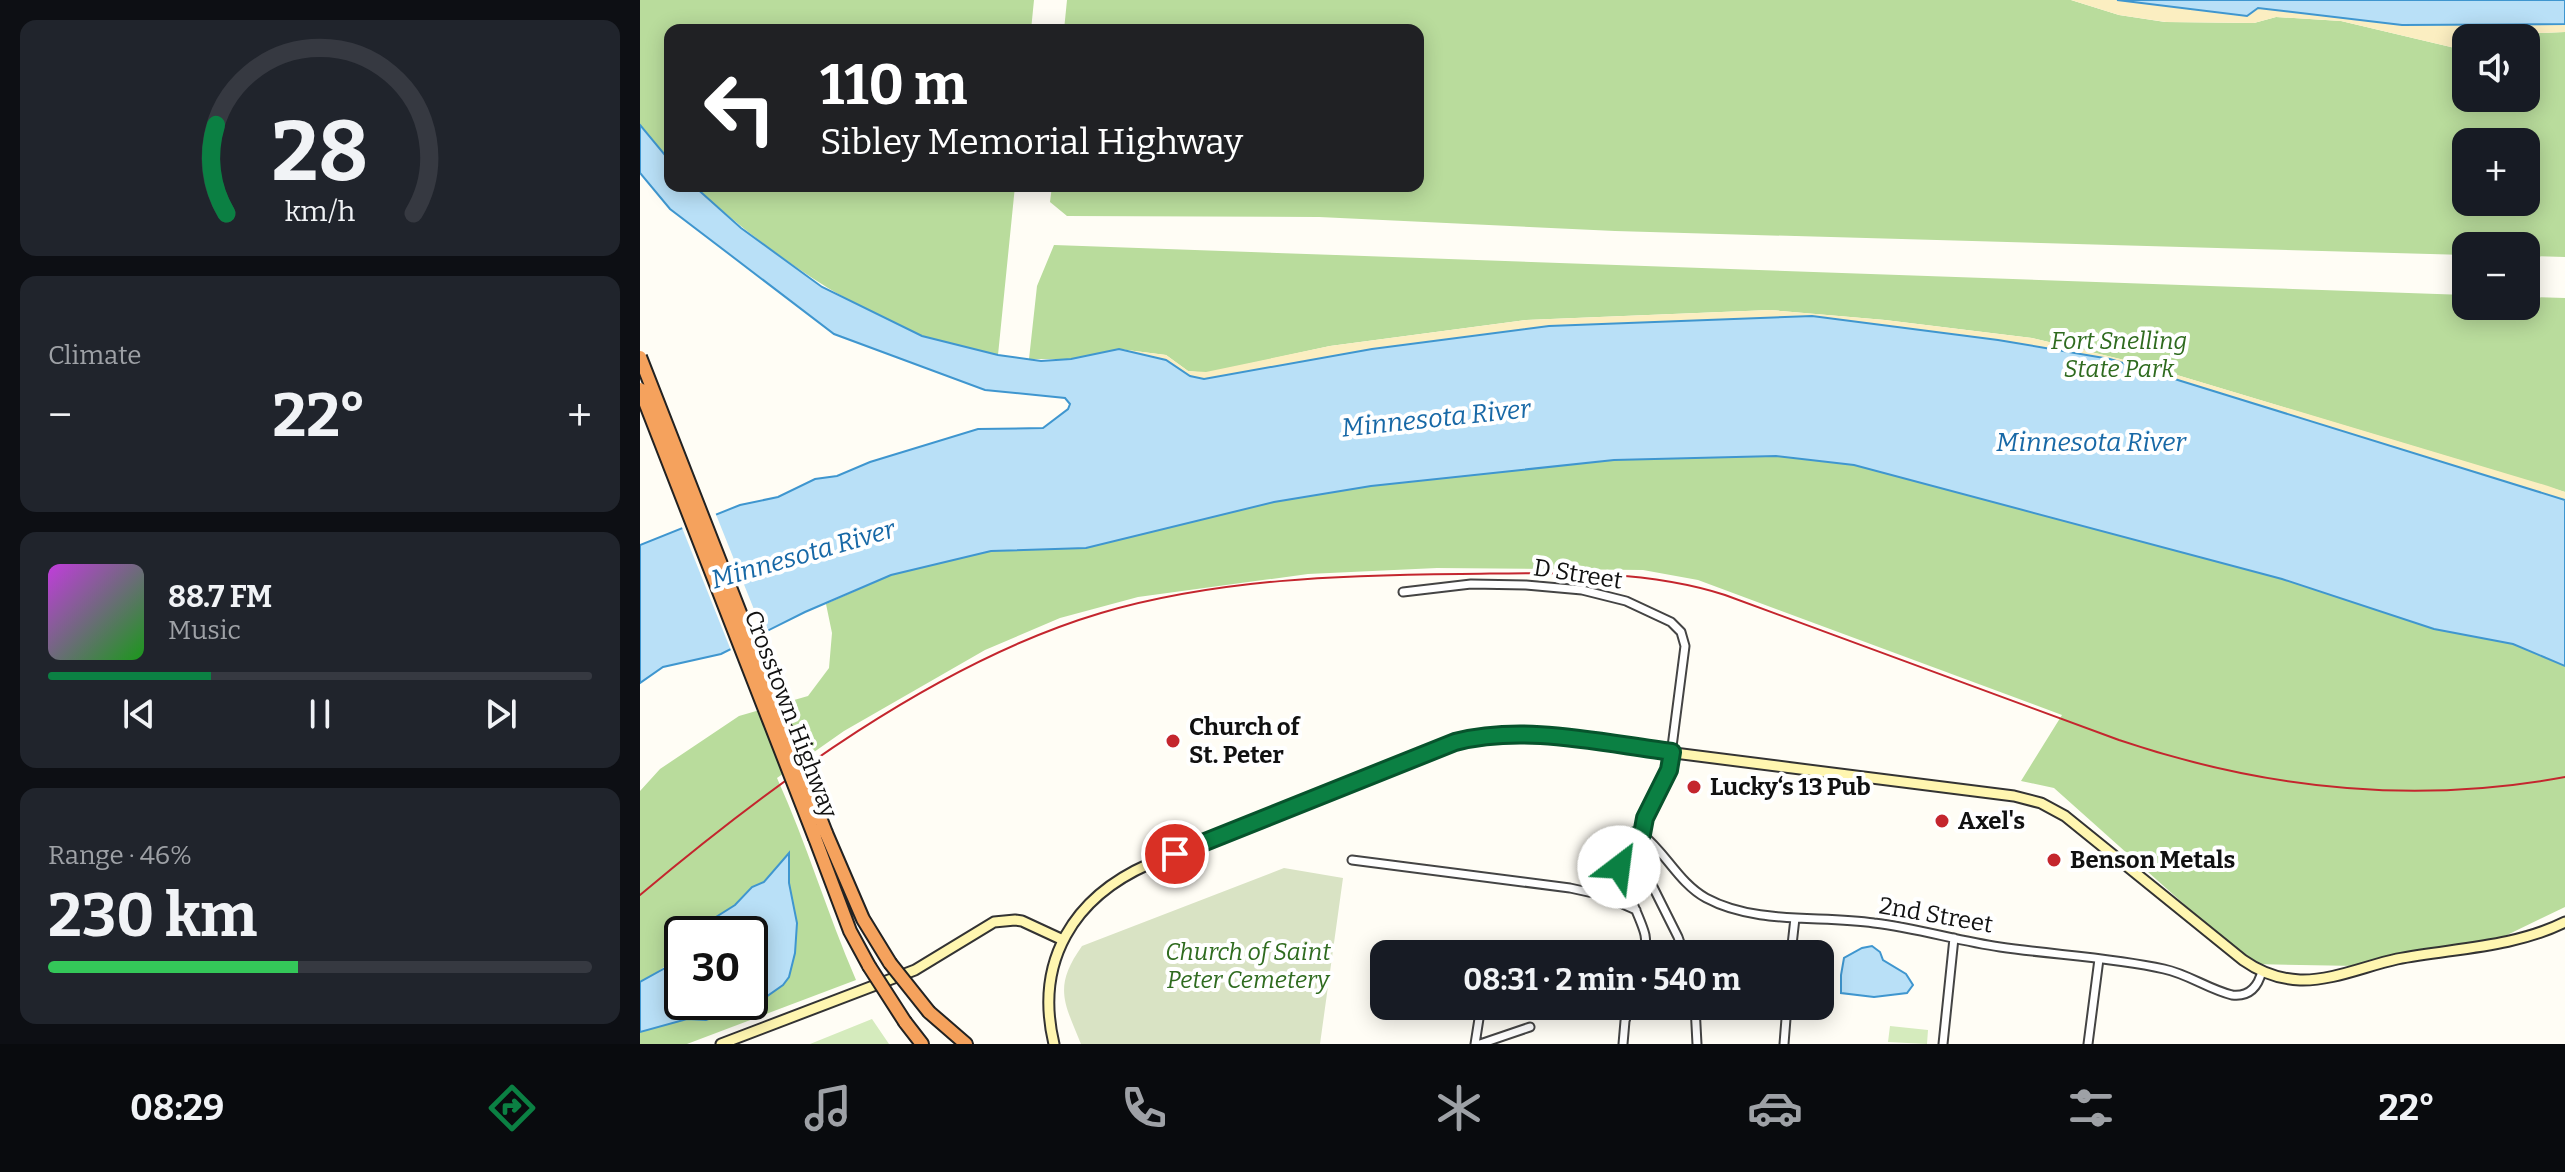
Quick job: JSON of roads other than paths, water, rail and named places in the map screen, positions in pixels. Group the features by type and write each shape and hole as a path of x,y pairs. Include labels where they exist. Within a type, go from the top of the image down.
{"highway":[{"path":"640,357 821,836"},
{"name":"Crosstown Highway","path":"640,389 821,836 890,963 929,1012 965,1043"},
{"name":"Crosstown Highway","path":"821,836 850,931 869,966 922,1044"}],"main road":[{"path":"1054,1044 1049,994 1053,968 1063,940 1089,902 1109,885 1132,872 1455,742 1493,735 1524,734 1672,752 2014,796 2041,803 2073,822 2220,942 2262,971 2285,979 2321,978 2394,960 2521,939 2565,922"},
{"path":"721,1044 915,970 994,922 1022,921 1063,940"}],"street":[{"name":"D Street","path":"1403,592 1471,584 1582,590 1626,601 1671,622 1681,632 1685,646 1669,770 1645,818 1642,834 1633,836 1624,844 1619,867 1645,940"},
{"name":"2nd Street","path":"1642,834 1666,856 1682,880 1706,898 1736,910 1795,918 1872,922 2004,948 2167,970 2226,994 2239,996 2259,983 2262,971"},
{"path":"1642,834 1642,865 1679,940"},
{"path":"1352,860 1570,888 1602,895 1636,910"},
{"path":"1793,940 1795,918"},
{"path":"1943,1044 1954,938"},
{"path":"2088,1044 2099,959"},
{"path":"1480,1020 1478,1044 1530,1027"},
{"path":"1623,1044 1625,1020"},
{"path":"1696,1020 1697,1044"},
{"path":"1784,1044 1786,1020"}],"water":[{"path":"2117,0 2565,0 2565,24 2402,25 2258,8 2247,16"},
{"name":"Minnesota River","path":"640,125 664,154 664,192 701,192 741,228 822,287 922,336 998,355 1041,361 1071,359 1119,349 1166,360 1190,376 1204,379 1372,349 1549,326 1812,316 1998,340 2110,359 2565,500 2565,666 2513,644 2434,629 2282,579 1854,465 1776,456 1614,460 1371,486 1274,502 1086,548 991,551 891,575 805,612 721,654 663,667 640,683 640,545 740,505 778,497 815,479 837,476 870,462 978,429 1043,428 1068,409 1070,404 1065,398 985,390 834,334 670,209 640,173"},
{"path":"789,853 789,883 797,923 795,953 789,977 768,996 768,916 718,916 735,905 752,887 764,882"},
{"path":"1872,946 1880,952 1883,960 1906,974 1913,985 1907,993 1874,997 1841,993 1844,958"},
{"path":"664,969 664,1020 683,1020 640,1032 640,982"}],"railway":[{"path":"640,895 800,770 917,695 978,662 1039,635 1101,613 1145,602 1235,586 1325,578 1561,573 1661,580 1725,595 2119,740 2229,770 2284,781 2396,791 2452,790 2565,777"}],"place":[{"name":"Church of St. Peter","path":"1173,741"},
{"name":"Lucky‘s 13 Pub","path":"1694,787"},
{"name":"Axel's","path":"1942,821"},
{"name":"Benson Metals","path":"2054,860"}],"park label":[{"name":"Fort Snelling State Park","path":"2119,355"},
{"name":"Church of Saint Peter Cemetery","path":"1248,966"}]}
